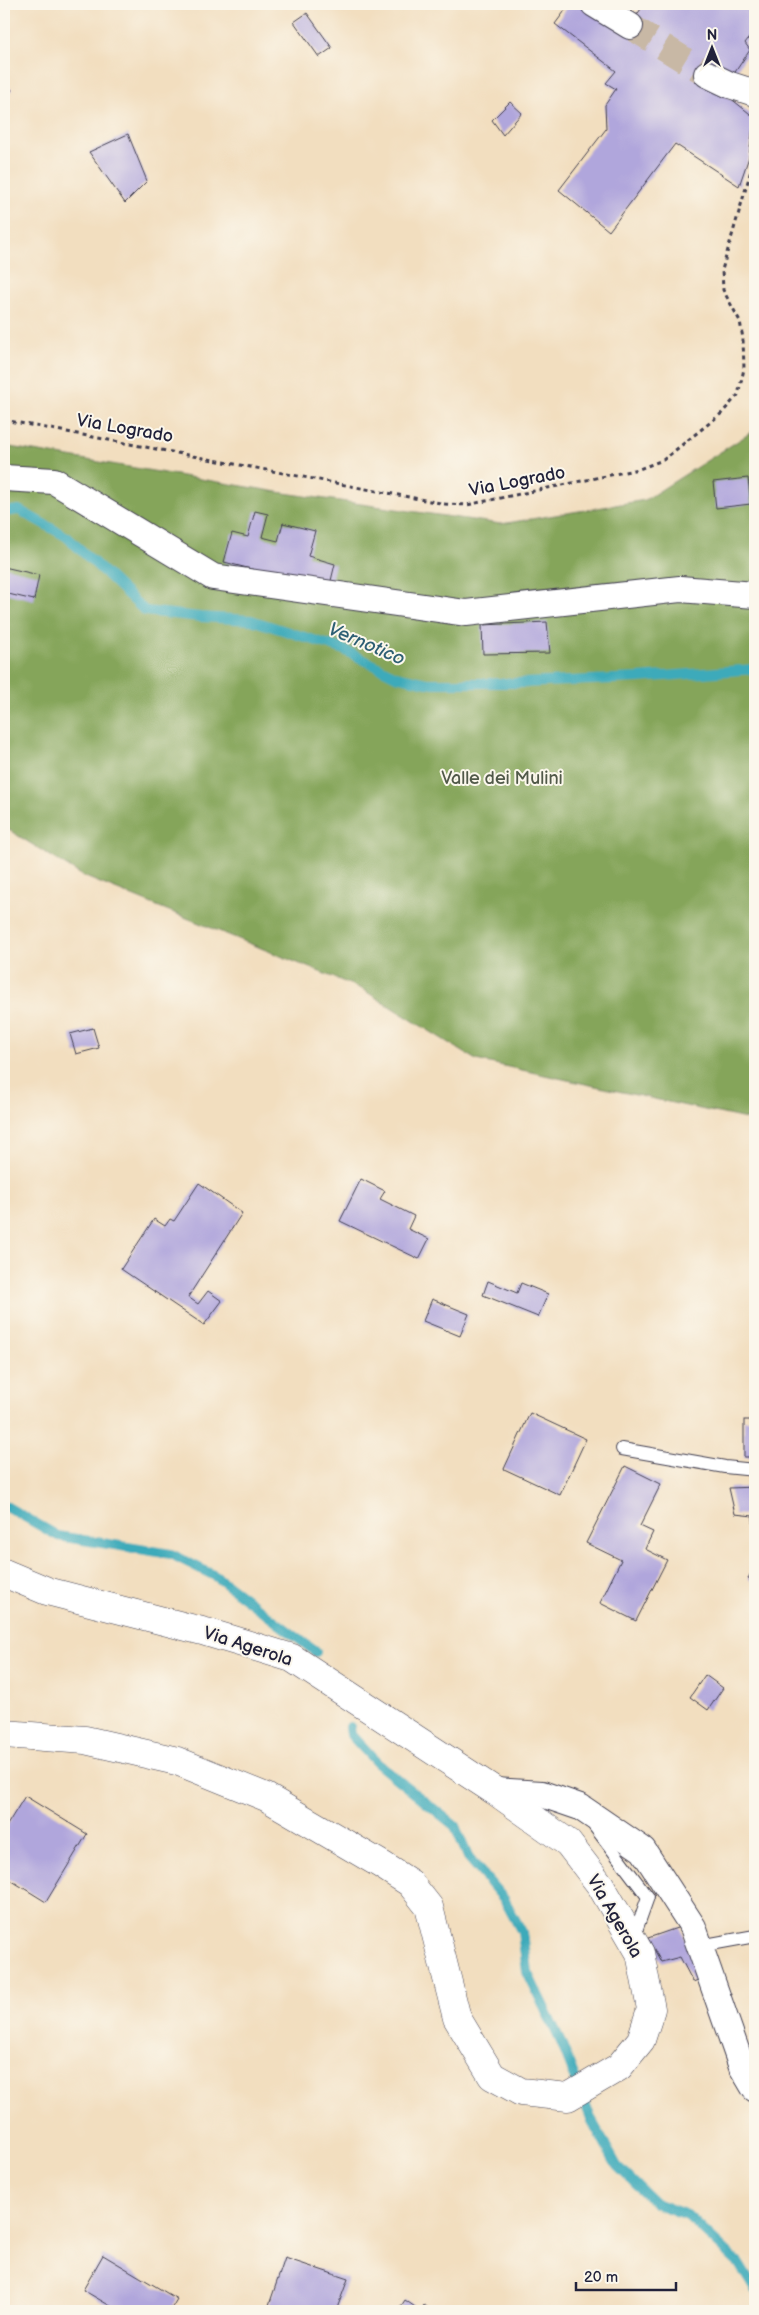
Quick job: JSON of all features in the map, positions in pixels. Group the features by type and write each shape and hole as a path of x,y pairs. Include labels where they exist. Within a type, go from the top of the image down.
{"street":[{"path":"594,4 630,26"},
{"path":"707,74 730,85 755,93"},
{"path":"4,478 54,481 213,577 466,613 680,589 755,595"},
{"name":"Via Agerola","path":"4,1573 47,1591 206,1632 292,1658 496,1791 568,1843 601,1886 640,1953 651,2009 641,2040 619,2067 568,2097 521,2092 492,2076 457,2018 429,1907 410,1884 382,1865 266,1797 177,1762 85,1740 4,1734"},
{"path":"496,1791 542,1794 580,1807 643,1850 693,1927 742,2067 755,2089"}],"lane":[{"path":"622,1449 755,1470"},
{"path":"580,1807 648,1897 633,1940"},
{"path":"700,1946 755,1936"}],"path":[{"name":"Via Logrado","path":"4,420 445,504 467,505 639,469 663,460 722,413 738,395 744,369 743,339 740,321 723,290 722,270 755,157"}],"green space":[{"name":"Valle dei Mulini","path":"755,430 755,1121 476,1060 362,989 83,876 4,827 4,446 284,493 501,524 645,500"}],"building":[{"path":"570,4 584,4 630,26 644,4 755,4 755,30 745,43 750,50 731,78 705,78 754,117 749,157 739,186 675,144 609,231 559,190 606,129 605,105 616,89 606,83 616,71 555,24"},
{"path":"307,13 332,48 319,57 294,22"},
{"path":"4,82 12,90 4,97"},
{"path":"510,102 522,113 503,135 492,120"},
{"path":"128,134 147,181 125,203 89,152"},
{"path":"755,205 755,217 752,216"},
{"path":"748,478 751,504 716,508 713,482"},
{"path":"255,511 268,514 262,537 278,541 283,523 315,531 308,556 335,564 329,589 224,562 232,533 248,537"},
{"path":"4,567 39,575 34,600 4,593"},
{"path":"547,622 550,653 483,654 482,625"},
{"path":"93,1028 99,1048 76,1054 70,1034"},
{"path":"361,1179 385,1191 380,1199 414,1216 408,1229 429,1239 419,1259 340,1221"},
{"path":"199,1183 242,1213 188,1297 198,1304 208,1291 222,1301 204,1325 121,1269 154,1219 165,1226 170,1219 174,1221"},
{"path":"488,1281 517,1293 521,1283 548,1294 538,1317 483,1295"},
{"path":"432,1299 469,1314 460,1336 423,1321"},
{"path":"530,1413 586,1439 560,1495 504,1469"},
{"path":"744,1420 755,1420 755,1457 744,1457"},
{"path":"625,1466 661,1484 640,1526 653,1532 645,1549 667,1560 636,1621 600,1603 621,1560 586,1543"},
{"path":"755,1487 755,1527 753,1526 753,1516 735,1514 729,1488"},
{"path":"755,1564 755,1583 748,1579"},
{"path":"705,1675 723,1688 708,1710 690,1697"},
{"path":"25,1796 87,1834 46,1902 4,1876 4,1830"},
{"path":"680,1927 703,1978 693,1982 680,1957 661,1962 648,1938"},
{"path":"103,2255 177,2299 170,2311 119,2311 83,2290"},
{"path":"285,2258 348,2279 336,2311 267,2311"},
{"path":"405,2300 421,2311 398,2311"},
{"path":"424,2305 433,2311 421,2311"}],"waterway":[{"name":"Vernotico","path":"4,512 19,510 67,537 145,611 251,620 342,649 396,676 427,683 522,683 639,678 755,669"},
{"path":"4,1505 58,1536 171,1554 217,1577 316,1652"},
{"path":"350,1727 351,1735 377,1763 455,1826 468,1857 504,1899 522,1932 527,1972 561,2042 592,2121 617,2166 655,2203 687,2215 739,2264 755,2290"}],"tunnel":[{"path":"630,26 707,74"}]}
